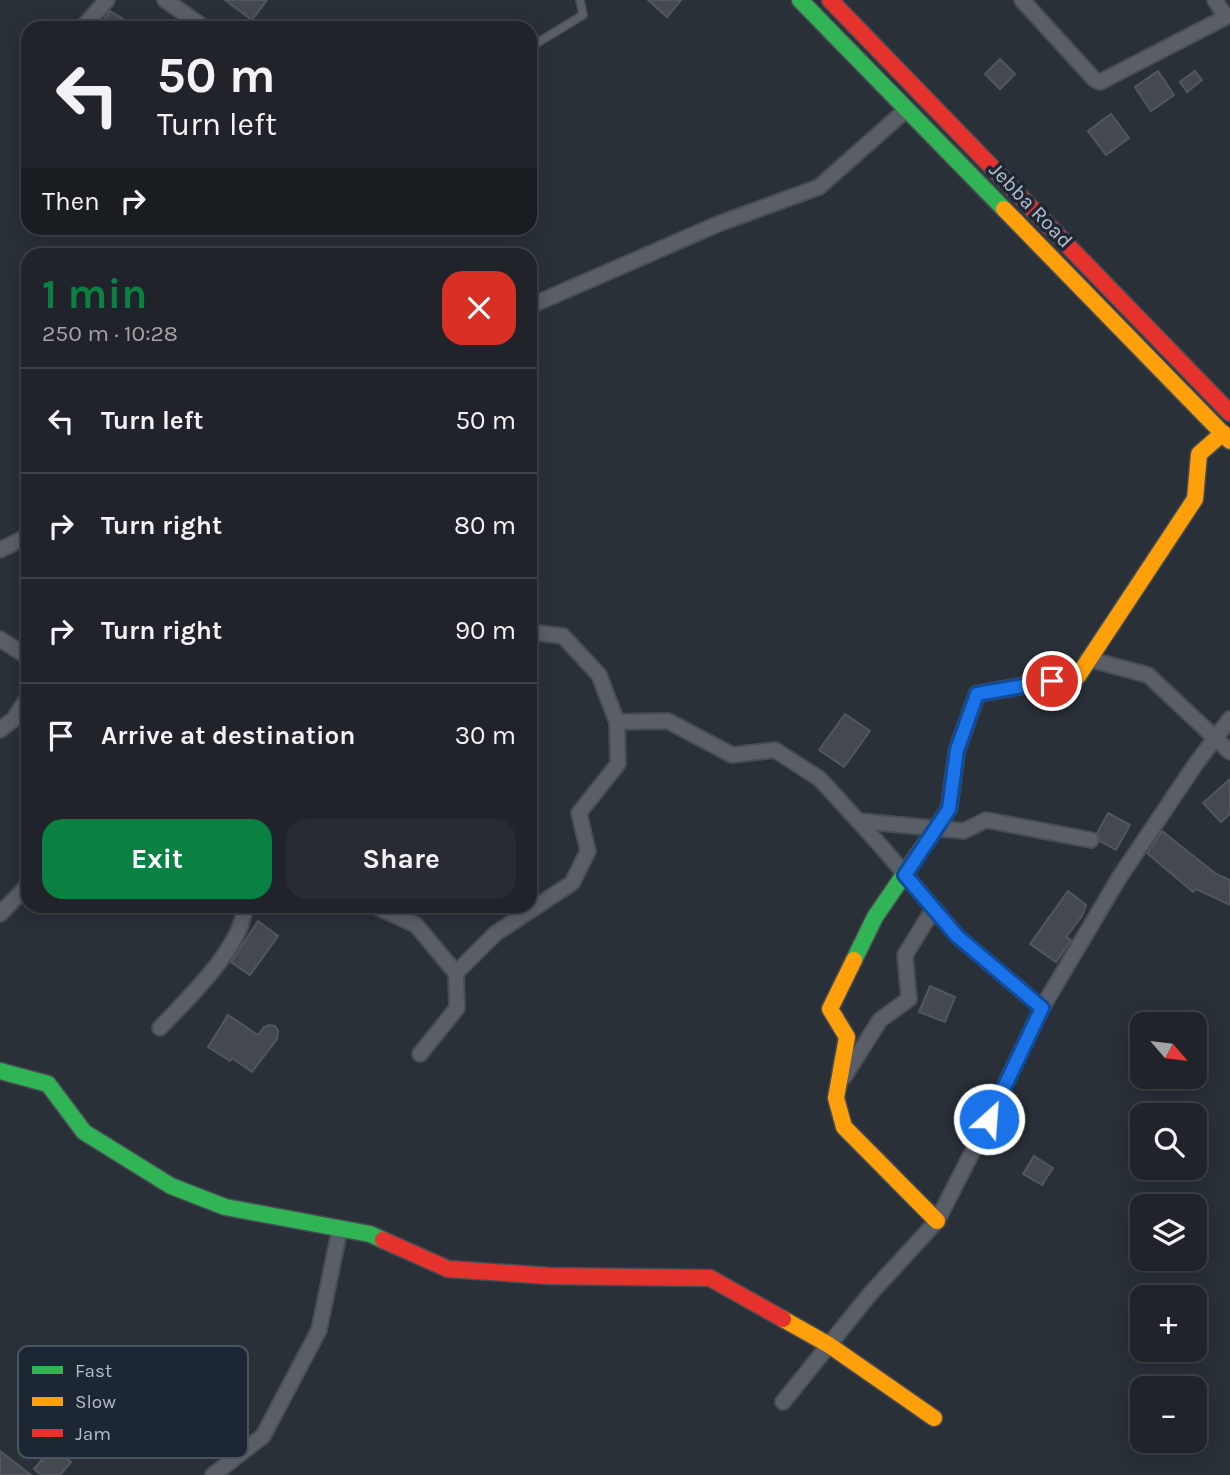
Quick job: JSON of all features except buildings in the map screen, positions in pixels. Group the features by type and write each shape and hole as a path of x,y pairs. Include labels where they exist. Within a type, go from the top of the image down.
{"main road":[{"name":"Jebba Road","path":"800,0 1226,437"},
{"path":"830,0 1230,414"},
{"path":"937,1221 844,1128 836,1098 847,1037 830,1009 875,917 949,809 957,750 977,694 1078,676 1195,499 1199,454 1226,437"},
{"path":"0,1071 48,1084 84,1132 171,1186 225,1207 370,1234 448,1269 550,1276 709,1278 829,1345 934,1418"}],"street":[{"path":"88,21 107,0"},
{"path":"165,0 195,21"},
{"path":"1022,0 1094,79 1100,82 1228,16 1215,0"},
{"path":"537,303 706,229 819,187 907,109"},
{"path":"0,550 21,540"},
{"path":"537,633 563,636 599,675 617,722 618,764 579,813 588,851 572,883 537,906"},
{"path":"0,639 21,652"},
{"path":"1088,659 1147,675 1230,752"},
{"path":"0,730 14,719 21,708"},
{"path":"783,1402 870,1294 937,1221 1042,1008 1119,878 1230,719"},
{"path":"617,722 668,721 732,755 775,750 820,779 957,936 1042,1008"},
{"path":"859,821 964,831 986,820 1091,840"},
{"path":"0,914 21,892"},
{"path":"838,1087 880,1020 909,999 905,956 933,908"},
{"path":"160,1028 215,969 244,919 244,913"},
{"path":"390,913 416,925 456,973 457,1008 419,1054"},
{"path":"456,973 496,933 526,913"},
{"path":"248,1448 263,1436 319,1330 340,1228"},
{"path":"213,1475 235,1458"}],"lane":[{"path":"537,43 583,15 580,0"}],"traffic: fast":[{"path":"800,0 1004,209"},
{"path":"854,960 875,917 949,809 957,750 977,694 999,690"},
{"path":"0,1071 48,1084 84,1132 171,1186 225,1207 370,1234 383,1240"}],"traffic: slow":[{"path":"1004,209 1230,441"},
{"path":"999,690 1078,676 1195,499 1199,454 1223,433"},
{"path":"854,960 830,1009 847,1037 836,1098 844,1127 937,1221"},
{"path":"783,1319 829,1345 934,1418"}],"traffic: jam":[{"path":"830,0 1230,413"},
{"path":"383,1240 448,1269 550,1276 710,1278 783,1319"}],"route":[{"path":"989,1119 1042,1008 957,936 905,875 949,809 957,750 977,694 1052,681"}]}
